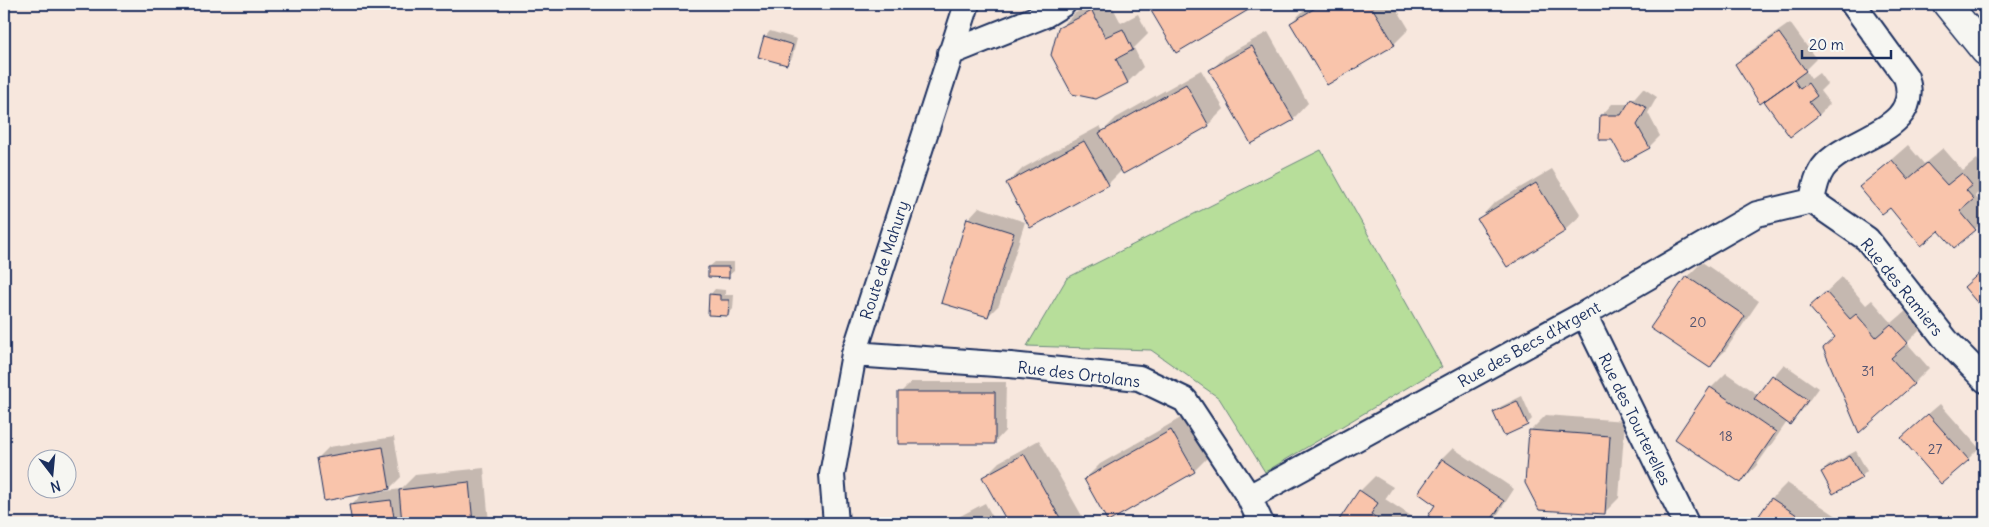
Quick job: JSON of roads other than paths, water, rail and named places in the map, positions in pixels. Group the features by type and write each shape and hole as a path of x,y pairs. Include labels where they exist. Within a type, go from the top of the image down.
{"street":[{"name":"Route de Mahury","path":"836,523 832,474 854,354 967,4"},
{"path":"950,53 1044,14 1063,4"},
{"path":"1812,201 1816,182 1823,168 1833,159 1893,123 1902,113 1908,102 1910,90 1906,77 1853,4"},
{"path":"1947,4 1985,51"},
{"name":"Rue des Becs d'Argent","path":"1249,497 1584,314 1756,214 1812,201"},
{"name":"Rue des Ramiers","path":"1812,201 1867,239 1946,340 1985,380"},
{"name":"Rue des Tourterelles","path":"1584,314 1686,523"},
{"name":"Rue des Ortolans","path":"854,354 1010,365 1139,378 1185,400 1249,497 1261,523"}]}
